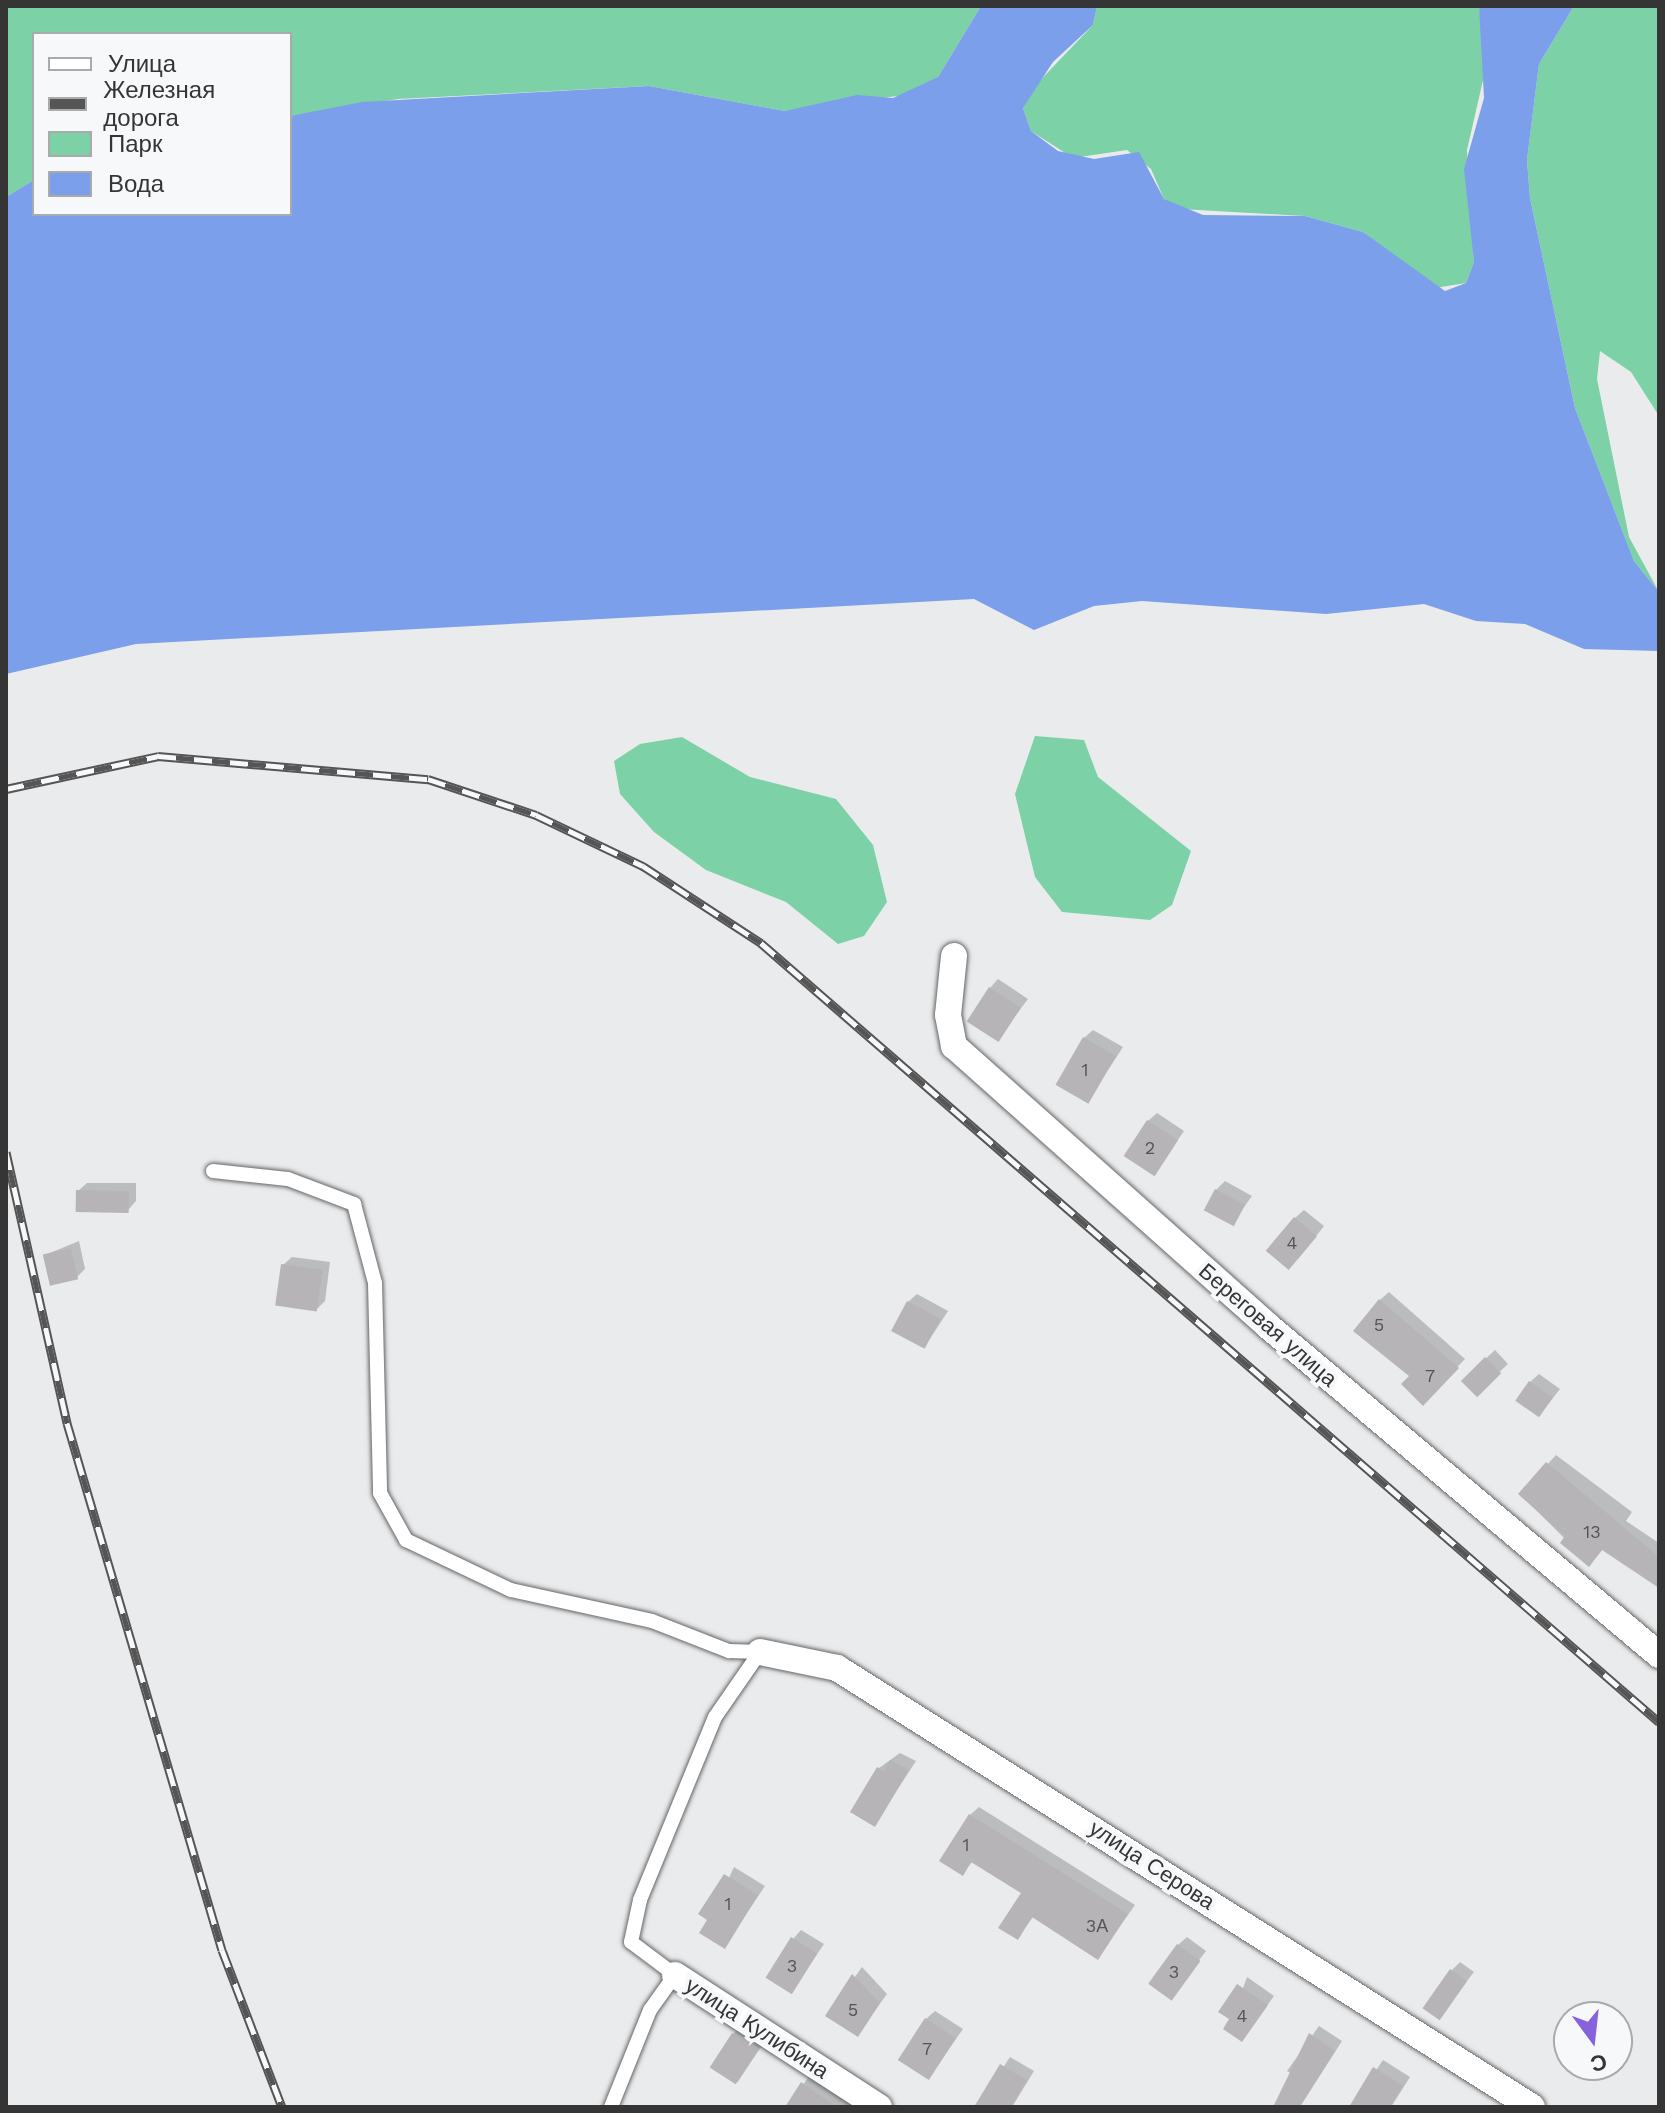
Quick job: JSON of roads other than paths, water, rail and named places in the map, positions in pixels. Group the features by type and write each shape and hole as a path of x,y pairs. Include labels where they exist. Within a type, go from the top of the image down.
{"street":[{"name":"Береговая улица","path":"954,956 948,1015 954,1046 1268,1326 1659,1655"},
{"name":"улица Серова","path":"760,1652 837,1668 1532,2107"},
{"name":"улица Кулибина","path":"675,1975 879,2107"}],"lane":[{"path":"213,1171 288,1179 354,1204 375,1283 380,1493 406,1540 511,1590 652,1621 729,1651 760,1652"},
{"path":"611,2107 650,2010 675,1975 631,1942 640,1900 715,1717 760,1652"}],"water":[{"path":"981,6 1097,6 1093,25 1053,62 1023,108 1031,131 1058,151 1094,159 1139,152 1164,199 1203,215 1305,216 1363,232 1445,291 1466,283 1474,262 1464,169 1484,98 1479,6 1574,6 1539,64 1527,160 1530,198 1575,408 1634,561 1659,592 1659,651 1584,649 1525,624 1476,621 1424,604 1326,614 1142,601 1094,606 1034,630 974,599 136,644 6,674 6,197 32,181 32,216 292,216 292,116 362,102 649,86 785,111 857,95 893,98 938,77"}],"railway":[{"path":"6,789 158,756 428,779 536,815 643,866 761,943 1659,1722"},
{"path":"6,1152 67,1423 222,1950 282,2107"}]}
